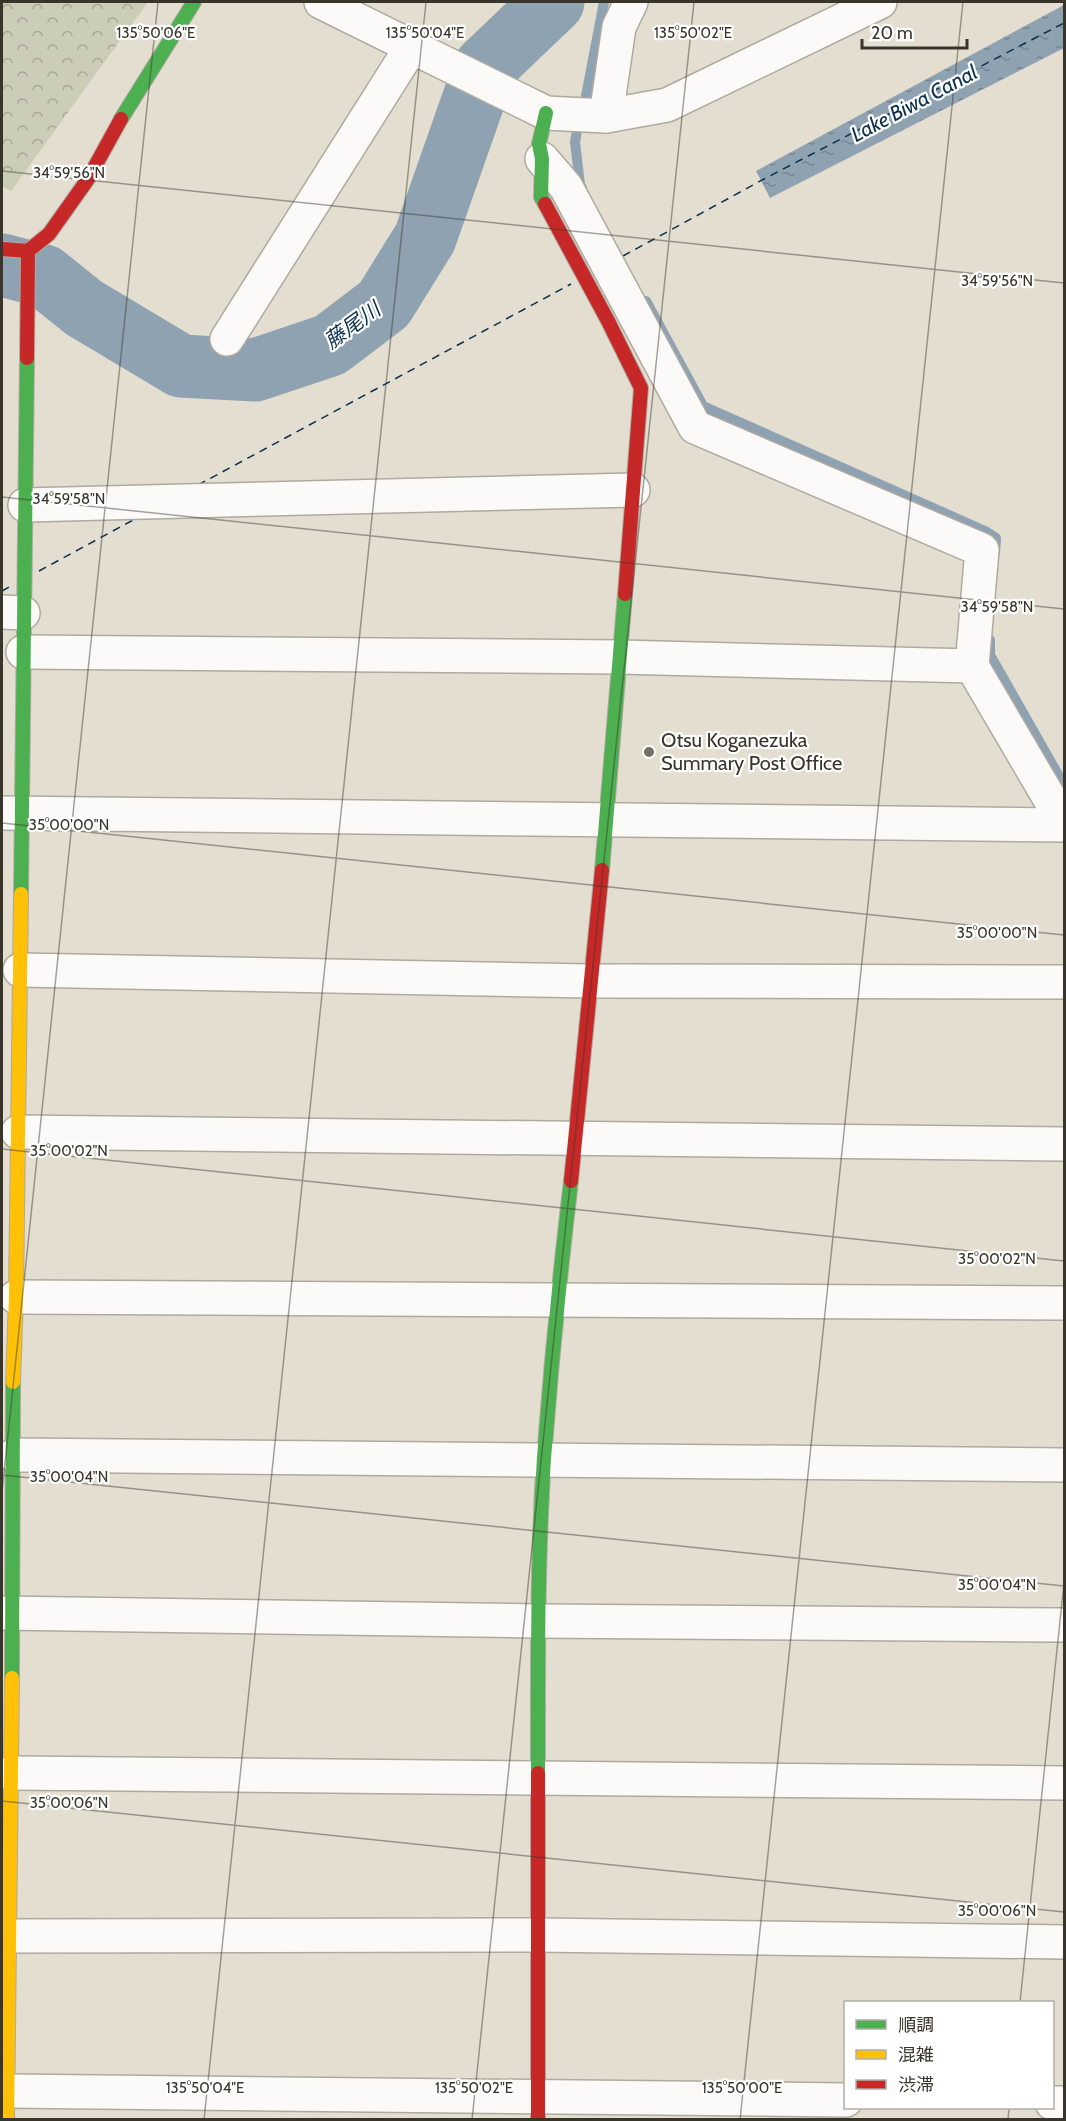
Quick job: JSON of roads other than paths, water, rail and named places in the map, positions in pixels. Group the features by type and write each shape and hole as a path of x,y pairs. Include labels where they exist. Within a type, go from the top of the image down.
{"street":[{"path":"194,2 119,122 88,179 49,234 28,256 25,505 12,613 23,652 11,813 20,970 10,1013 18,1132 9,1212 16,1297 7,1413 14,1455 6,1613 10,1773 6,1807 9,1936 5,2007 7,2105 538,2108 844,2100"},
{"path":"321,2 546,113 606,116 667,105 880,2"},
{"path":"606,116 619,27 631,2"},
{"path":"227,339 412,46"},
{"path":"538,2108 538,1621 544,1460 557,1300 576,1139 607,819 641,388 541,197 542,159 539,144 546,113"},
{"path":"542,159 566,187 696,427 982,550 972,666 1065,824"},
{"path":"2,249 28,256"},
{"path":"25,505 633,490"},
{"path":"23,652 620,657 972,666"},
{"path":"11,813 1065,824"},
{"path":"20,970 591,981 1065,982"},
{"path":"18,1132 1065,1144"},
{"path":"16,1297 1065,1304"},
{"path":"14,1455 1065,1465"},
{"path":"6,1613 538,1621 1065,1625"},
{"path":"10,1773 1065,1783"},
{"path":"9,1936 538,1935 1065,1942"}],"water":[{"name":"Lake Biwa Canal","path":"1064,5 1064,48 770,198 756,171"}],"waterway":[{"name":"藤尾川","path":"2,265 44,276 84,308 181,366 255,370 330,345 384,304 425,238 485,67 553,2"},
{"path":"586,96 604,2"},
{"path":"577,131 575,142 582,188"},
{"path":"646,301 703,406 985,531 996,538 995,553"},
{"path":"990,640 990,655 1064,785"}],"place":[{"name":"Otsu Koganezuka Summary Post Office","path":"649,752"}]}
